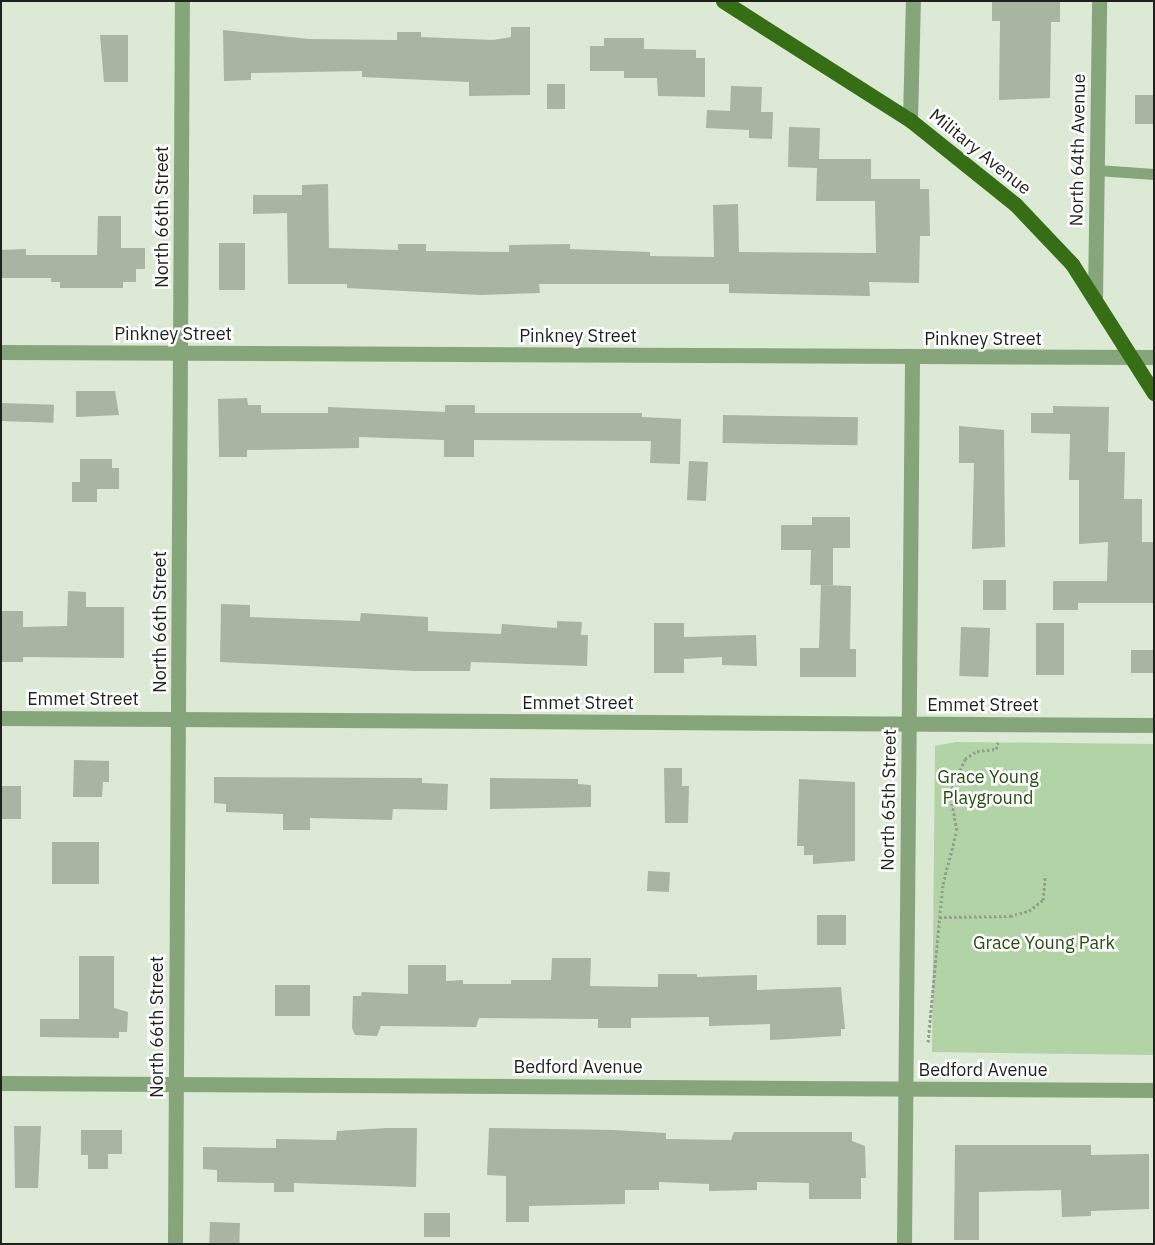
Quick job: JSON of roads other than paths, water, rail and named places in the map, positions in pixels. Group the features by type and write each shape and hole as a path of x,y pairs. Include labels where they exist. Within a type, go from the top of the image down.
{"main road":[{"name":"Military Avenue","path":"724,1 910,120 1046,234 1096,298 1134,357 1154,393"}],"street":[{"name":"North 66th Street","path":"175,1244 182,1"},
{"path":"910,120 913,1"},
{"name":"North 64th Avenue","path":"1096,298 1099,1"},
{"name":"Pinkney Street","path":"1,352 912,358 1154,357"},
{"name":"North 65th Street","path":"904,1244 912,358"},
{"name":"Emmet Street","path":"1,718 1154,725"},
{"name":"Bedford Avenue","path":"1,1083 1154,1090"}],"lane":[{"path":"1097,170 1154,174"}],"park label":[{"name":"Grace Young Playground","path":"988,788"},
{"name":"Grace Young Park","path":"1044,943"}]}
